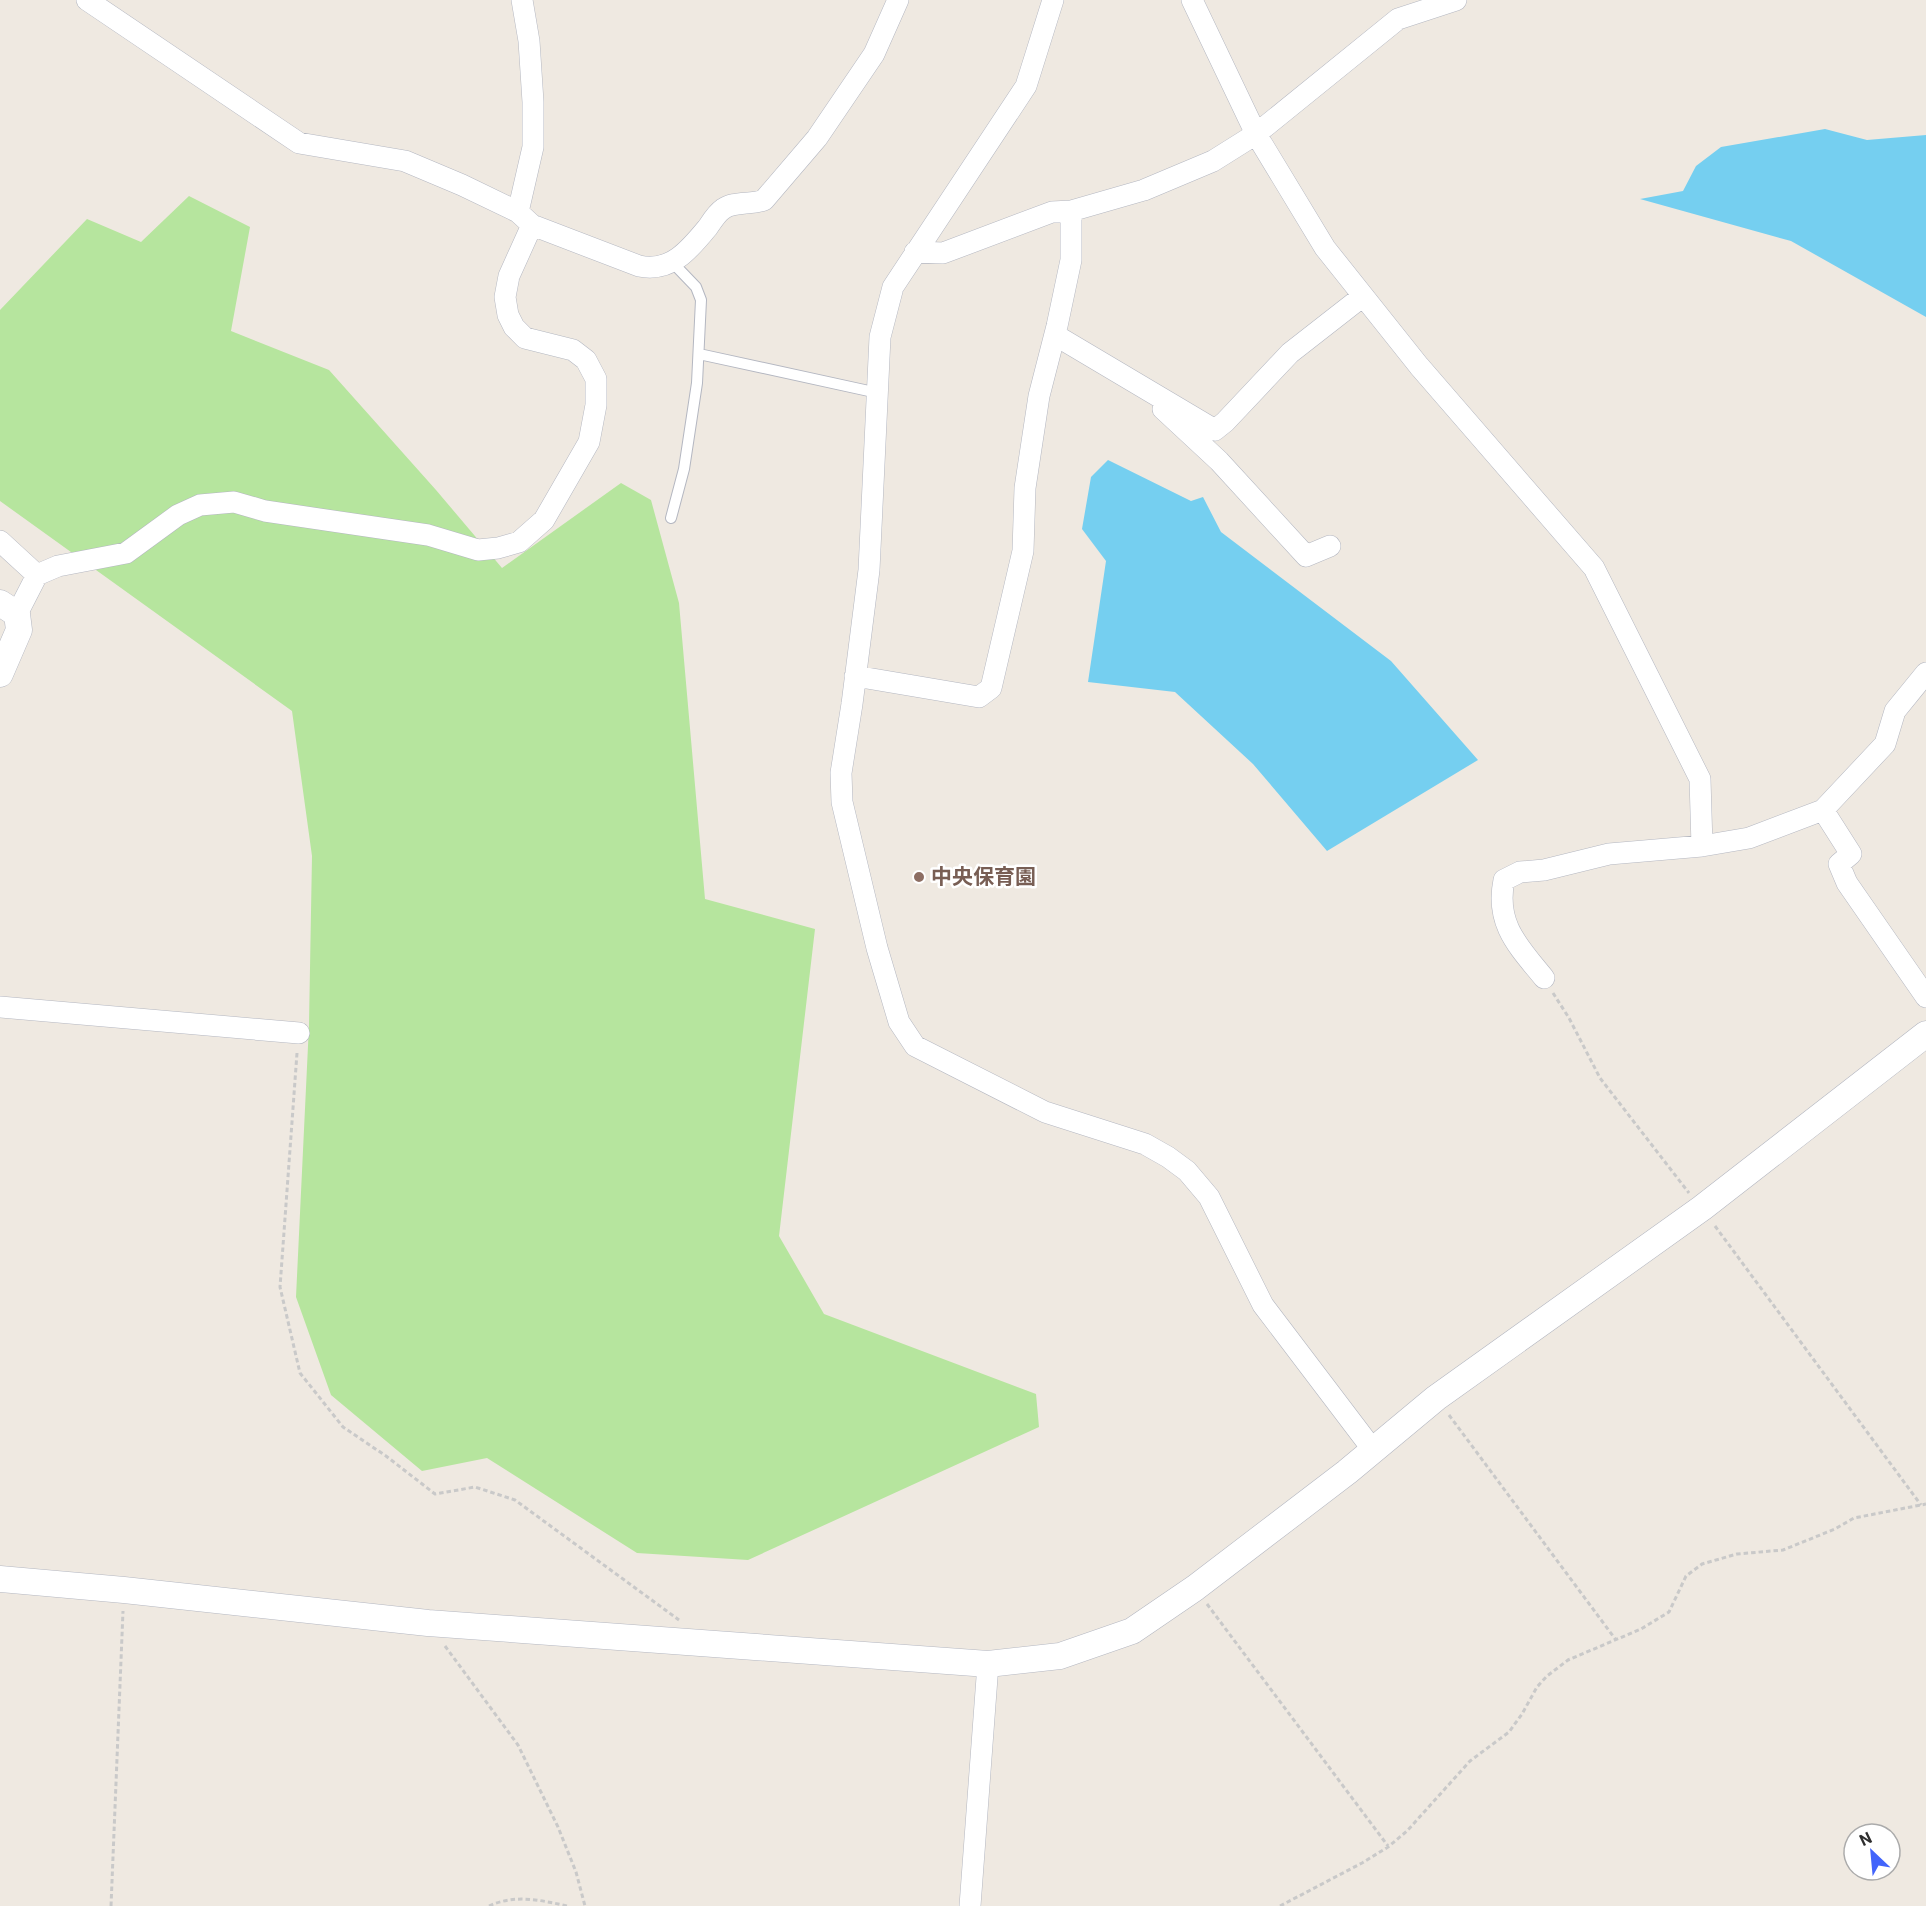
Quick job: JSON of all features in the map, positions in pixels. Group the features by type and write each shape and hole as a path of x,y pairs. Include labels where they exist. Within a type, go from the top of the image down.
{"street":[{"path":"87,0 299,143 405,161 462,185 525,218 639,266 652,269 672,262 691,247 721,210 729,206 754,204 764,200 817,138 874,54 898,0"},
{"path":"0,674 19,630 9,609 36,575 58,567 126,553 178,515 200,505 234,502 265,511 428,535 478,550 498,548 519,542 544,520 589,442 596,405 596,379 586,360 573,350 525,338 514,327 508,315 504,297 525,218 533,147 534,102 529,41 522,0"},
{"path":"1053,0 1026,86 893,287 880,337 869,570 841,772 842,801 877,948 899,1022 915,1046 1046,1112 1145,1144 1168,1156 1187,1171 1209,1197 1263,1305 1373,1450"},
{"path":"1192,0 1256,134 1326,248 1419,366 1594,568 1700,779 1702,846"},
{"path":"915,252 943,253 1052,212 1071,211 1144,190 1213,161 1256,134 1398,19 1456,0"},
{"path":"855,676 979,697 991,688 1023,551 1025,488 1040,396 1071,260 1071,211"},
{"path":"1055,335 1215,430 1290,353 1364,296"},
{"path":"1145,388 1165,411 1219,460 1306,556 1330,546"},
{"path":"0,542 36,575"},
{"path":"1544,978 1513,940 1502,912 1501,892 1504,880 1520,872 1544,870 1609,854 1702,846 1749,838 1823,810 1885,744 1895,711 1926,673"},
{"path":"1823,810 1851,854 1839,864 1847,883 1926,997"},
{"path":"0,1007 299,1033"},
{"path":"0,1579 428,1623 988,1664 1060,1656 1132,1631 1195,1588 1437,1398 1702,1208 1926,1034"},
{"path":"969,1906 988,1664"}],"lane":[{"path":"671,518 684,469 697,383 701,300 696,287 672,262"},
{"path":"699,354 878,393"}],"path":[{"path":"1544,978 1569,1018 1600,1078 1671,1172 1702,1208 1921,1505"},
{"path":"299,1033 280,1287 300,1373 343,1427 386,1456 435,1494 475,1487 515,1500 685,1624"},
{"path":"1437,1398 1616,1641"},
{"path":"1280,1906 1388,1847 1407,1831 1470,1761 1509,1732 1522,1714 1536,1687 1547,1676 1568,1660 1616,1641 1670,1612 1686,1576 1702,1564 1737,1554 1783,1550 1835,1529 1854,1518 1926,1504"},
{"path":"1195,1588 1388,1847"},
{"path":"111,1906 124,1590"},
{"path":"428,1623 492,1713 518,1745 558,1827 576,1872 585,1906"},
{"path":"489,1906 510,1899 524,1898 567,1906"}],"green space":[{"path":"189,196 250,227 231,331 329,370 502,568 621,483 651,500 679,603 705,899 815,929 779,1236 824,1314 1036,1394 1039,1427 748,1560 637,1553 487,1458 422,1471 331,1395 296,1297 309,1025 312,856 292,711 0,501 0,310 87,219 141,242"}],"water":[{"path":"1825,129 1867,140 1926,135 1926,317 1791,241 1640,199 1683,191 1696,166 1721,147"},
{"path":"1108,460 1191,501 1203,497 1221,532 1391,661 1478,760 1327,851 1253,764 1175,692 1088,682 1106,561 1082,529 1091,477"}],"place":[{"name":"中央保育園","path":"919,877"}]}
